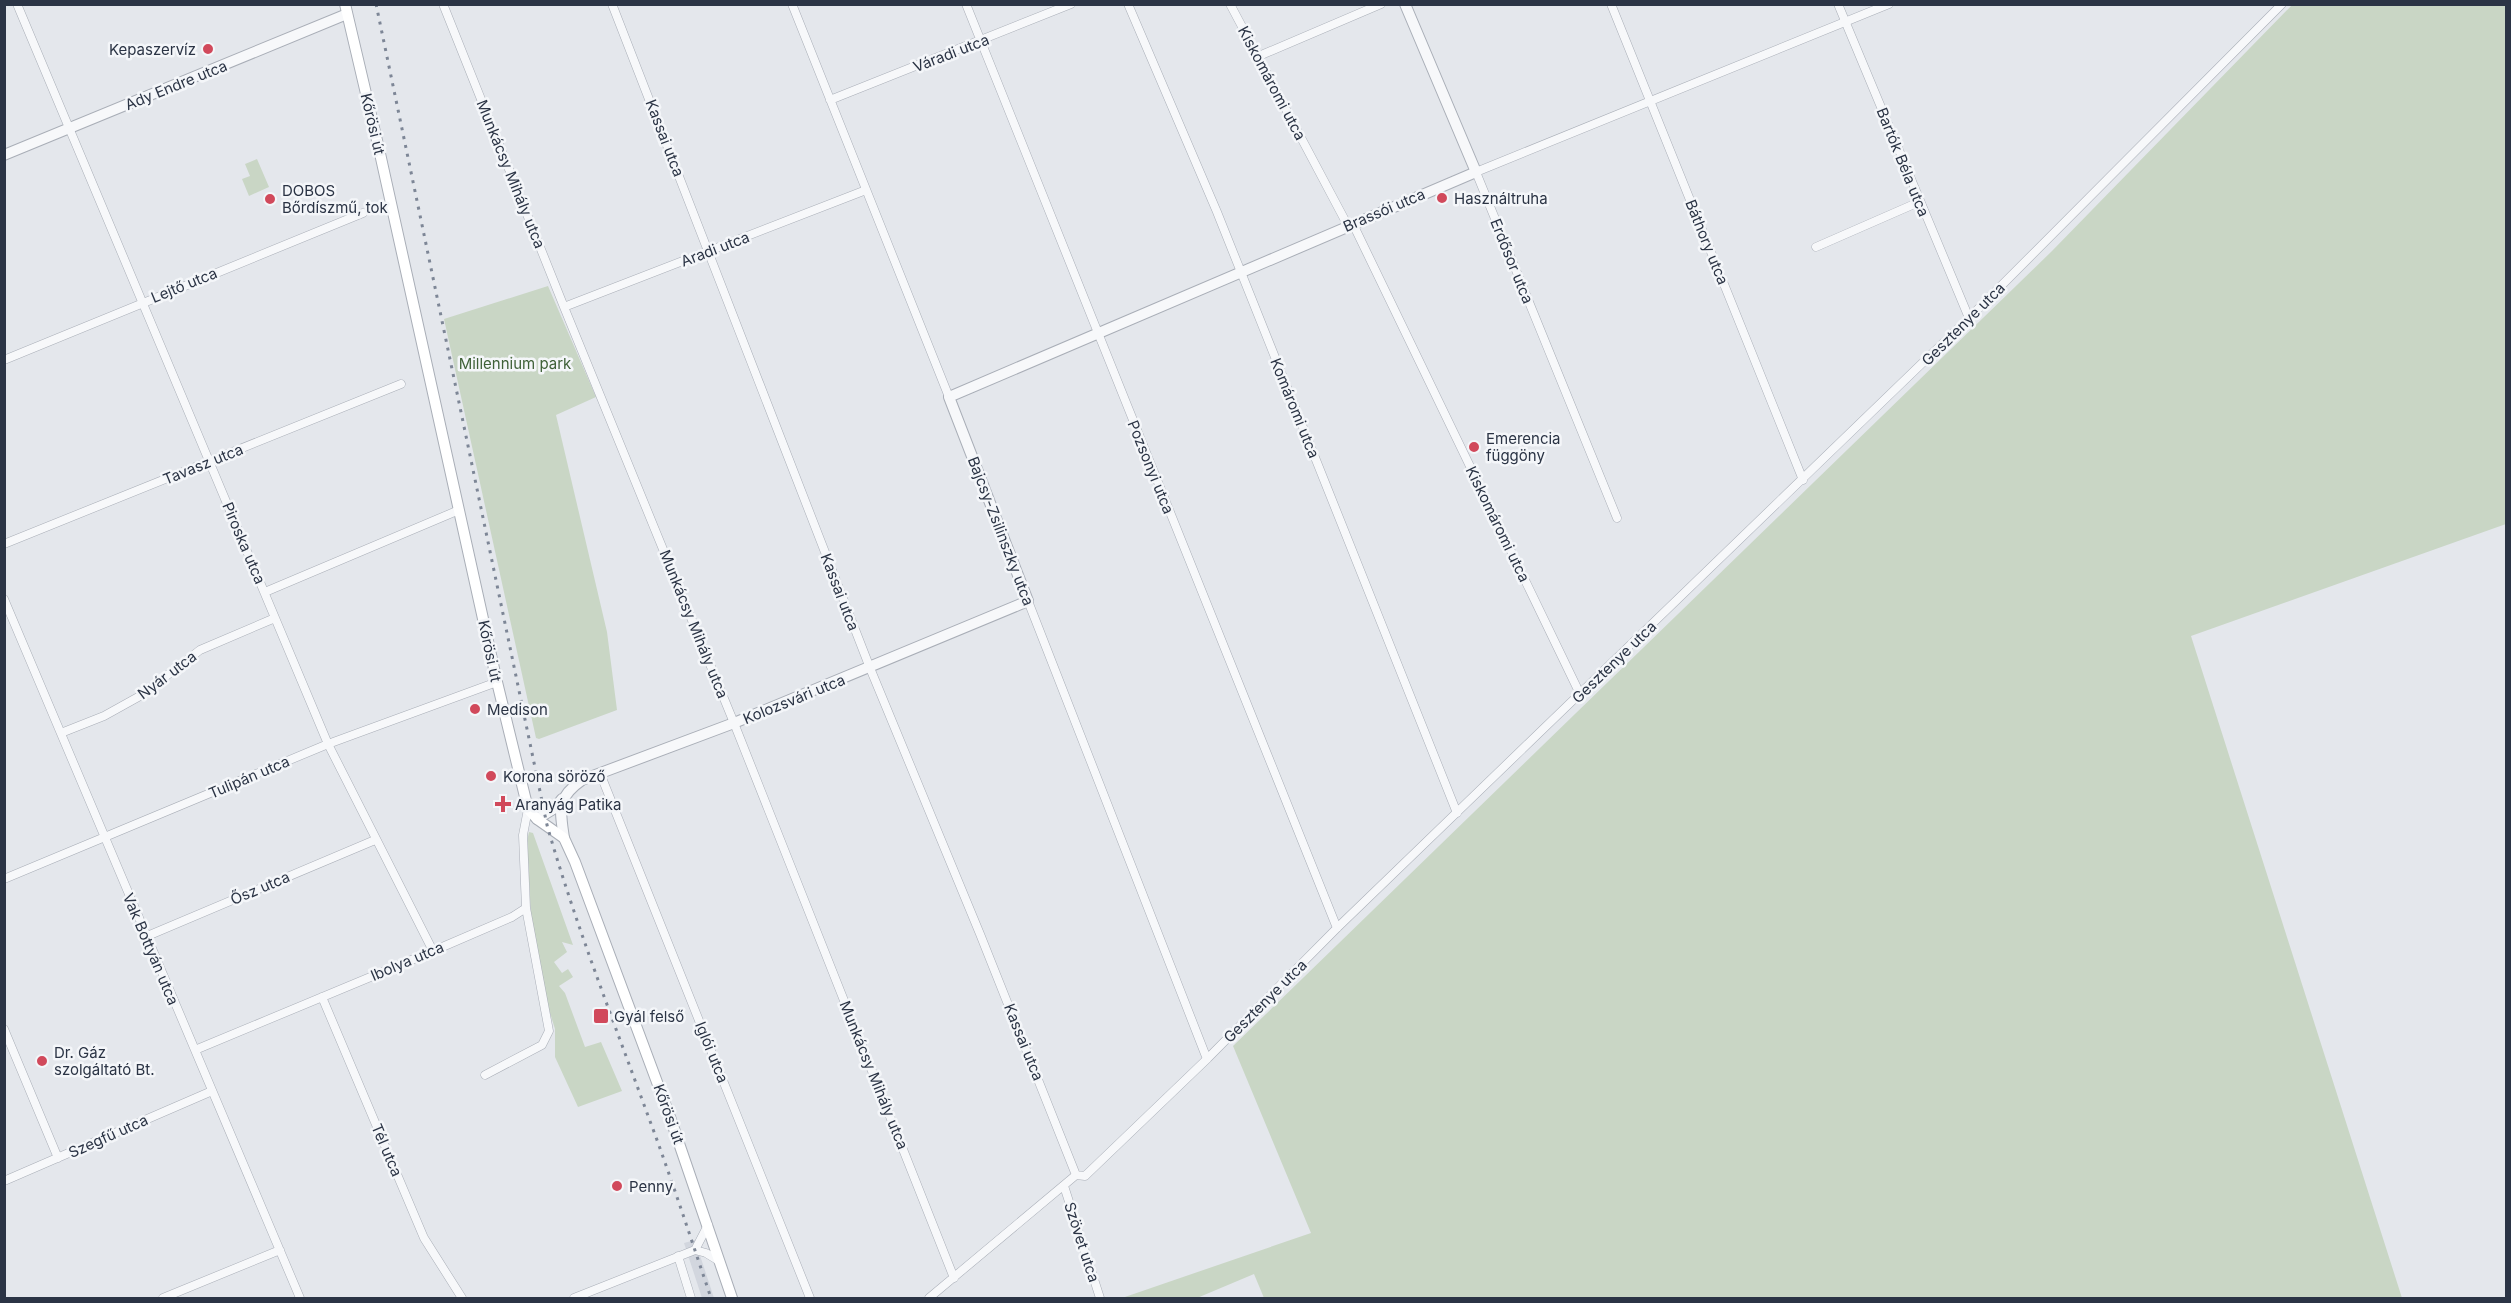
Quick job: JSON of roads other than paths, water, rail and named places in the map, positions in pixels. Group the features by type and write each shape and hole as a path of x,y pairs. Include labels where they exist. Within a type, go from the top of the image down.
{"main road":[{"name":"Kőrösi út","path":"346,9 497,682 528,809 537,819 564,838 585,885 708,1225 732,1299"}],"street":[{"name":"Piroska utca","path":"17,4 328,744 433,951"},
{"name":"Munkácsy Mihály utca","path":"444,4 564,308 734,723 954,1278"},
{"name":"Kassai utca","path":"612,4 870,668 1076,1175"},
{"name":"Bajcsy-Zsilinszky utca","path":"792,4 949,397 1207,1059"},
{"name":"Pozsonyi utca","path":"966,4 1337,928"},
{"name":"Váradi utca","path":"830,100 1071,4"},
{"name":"Komáromi utca","path":"1128,4 1240,271 1457,813"},
{"name":"Kiskomáromi utca","path":"1230,4 1350,225 1580,694"},
{"path":"1259,56 1381,4"},
{"name":"Erdősor utca","path":"1405,4 1617,518"},
{"name":"Báthory utca","path":"1611,4 1803,480"},
{"name":"Bartók Béla utca","path":"1838,4 1969,318"},
{"name":"Brassói utca","path":"949,397 1476,172 1889,4"},
{"name":"Gesztenye utca","path":"929,1299 1076,1175 1085,1176 1207,1059 1337,928 1969,318 2282,4"},
{"name":"Ady Endre utca","path":"4,155 346,9"},
{"name":"Aradi utca","path":"564,308 866,190"},
{"path":"1816,247 1919,202"},
{"name":"Lejtő utca","path":"4,360 363,213"},
{"name":"Tavasz utca","path":"4,544 401,384"},
{"path":"265,592 459,510"},
{"name":"Vak Bottyán utca","path":"4,599 300,1299"},
{"name":"Kolozsvári utca","path":"537,819 555,808 570,788 582,780 734,723 1028,601"},
{"name":"Nyár utca","path":"61,733 104,716 140,696 200,650 223,638 275,618"},
{"name":"Tulipán utca","path":"4,879 328,744 497,682"},
{"name":"Iglói utca","path":"600,773 810,1299"},
{"path":"562,798 560,811 564,838"},
{"path":"485,1075 542,1045 549,1031 526,908 523,835 528,809"},
{"name":"Ősz utca","path":"145,937 375,840"},
{"name":"Ibolya utca","path":"195,1050 433,951 512,917 526,908"},
{"name":"Tél utca","path":"322,997 424,1238 462,1299"},
{"path":"4,1029 58,1158"},
{"name":"Szegfű utca","path":"4,1180 212,1091"},
{"name":"Szövet utca","path":"1064,1186 1101,1299"},
{"path":"695,1250 708,1225"},
{"path":"163,1299 280,1250"},
{"path":"574,1299 695,1250 706,1252 720,1262"},
{"path":"678,1256 691,1299"}],"railway":[{"path":"376,4 547,825 582,934 664,1159 711,1298"}],"place":[{"name":"Kepaszervíz","path":"208,49"},
{"name":"Használtruha","path":"1442,198"},
{"name":"DOBOS Bőrdíszmű, tok","path":"270,199"},
{"name":"Emerencia függöny","path":"1474,447"},
{"name":"Medison","path":"475,709"},
{"name":"Korona söröző","path":"491,776"},
{"name":"Aranyág Patika","path":"503,804"},
{"name":"Gyál felső","path":"601,1016"},
{"name":"Dr. Gáz szolgáltató Bt.","path":"42,1061"},
{"name":"Penny","path":"617,1186"}],"park label":[{"name":"Millennium park","path":"515,363"}]}
